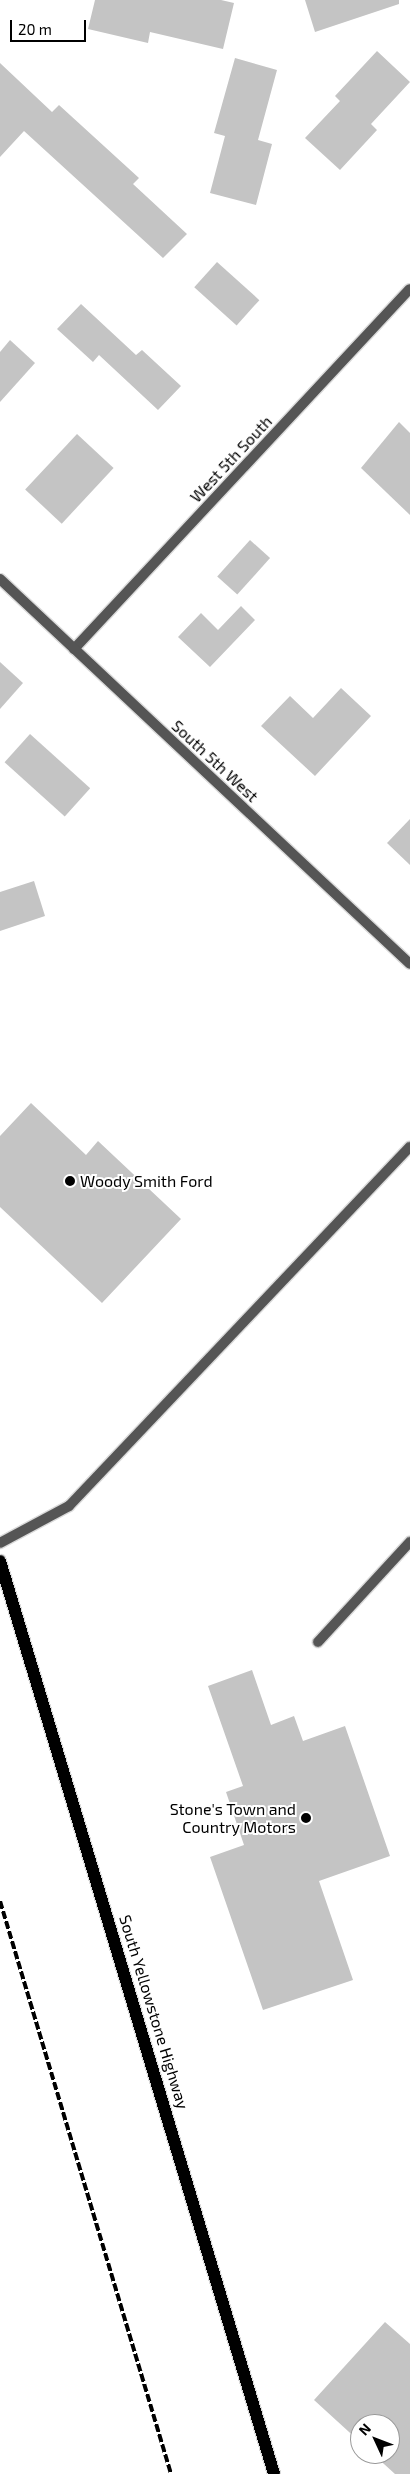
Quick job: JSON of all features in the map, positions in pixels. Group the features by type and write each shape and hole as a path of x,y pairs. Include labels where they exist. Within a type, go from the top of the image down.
{"main road":[{"name":"South Yellowstone Highway","path":"0,1561 274,2474"}],"street":[{"name":"West 5th South","path":"74,649 410,289"},
{"name":"South 5th West","path":"0,579 410,964"},
{"path":"0,1543 69,1506 410,1147"},
{"path":"318,1642 410,1542"}],"building":[{"path":"95,0 221,0 234,3 223,49 150,32 148,43 88,29"},
{"path":"305,0 399,0 399,4 315,32"},
{"path":"377,51 410,82 371,124 377,130 340,170 305,138 340,101 335,96"},
{"path":"235,58 277,70 258,140 272,144 256,205 210,193 225,136 214,133"},
{"path":"0,63 52,112 59,105 139,178 133,184 187,234 163,258 24,131 0,157"},
{"path":"217,262 259,300 237,325 194,287"},
{"path":"81,304 136,355 142,350 181,386 158,410 99,355 93,362 57,329"},
{"path":"10,340 35,363 0,402 0,352"},
{"path":"399,422 410,433 410,515 361,468"},
{"path":"77,434 114,468 62,524 25,490"},
{"path":"250,540 270,558 237,594 217,576"},
{"path":"241,606 255,620 210,667 178,637 201,613 218,630"},
{"path":"0,662 23,683 0,709"},
{"path":"341,688 371,716 315,776 261,726 290,696 313,718"},
{"path":"30,734 90,788 65,816 5,762"},
{"path":"410,819 410,865 387,843"},
{"path":"34,881 45,916 0,931 0,892"},
{"name":"Woody Smith Ford","path":"31,1103 86,1155 98,1141 181,1219 102,1303 0,1207 0,1136"},
{"name":"Stone's Town and Country Motors","path":"252,1670 271,1725 294,1716 303,1741 345,1726 390,1856 319,1881 353,1980 263,2010 210,1857 244,1845 226,1792 243,1786 208,1686"},
{"path":"385,2322 410,2344 410,2474 395,2474 384,2464 400,2464 400,2414 350,2414 350,2433 314,2400"}],"railway":[{"path":"0,1901 171,2474"}],"place":[{"name":"Woody Smith Ford","path":"70,1181"},
{"name":"Stone's Town and Country Motors","path":"306,1818"}]}
